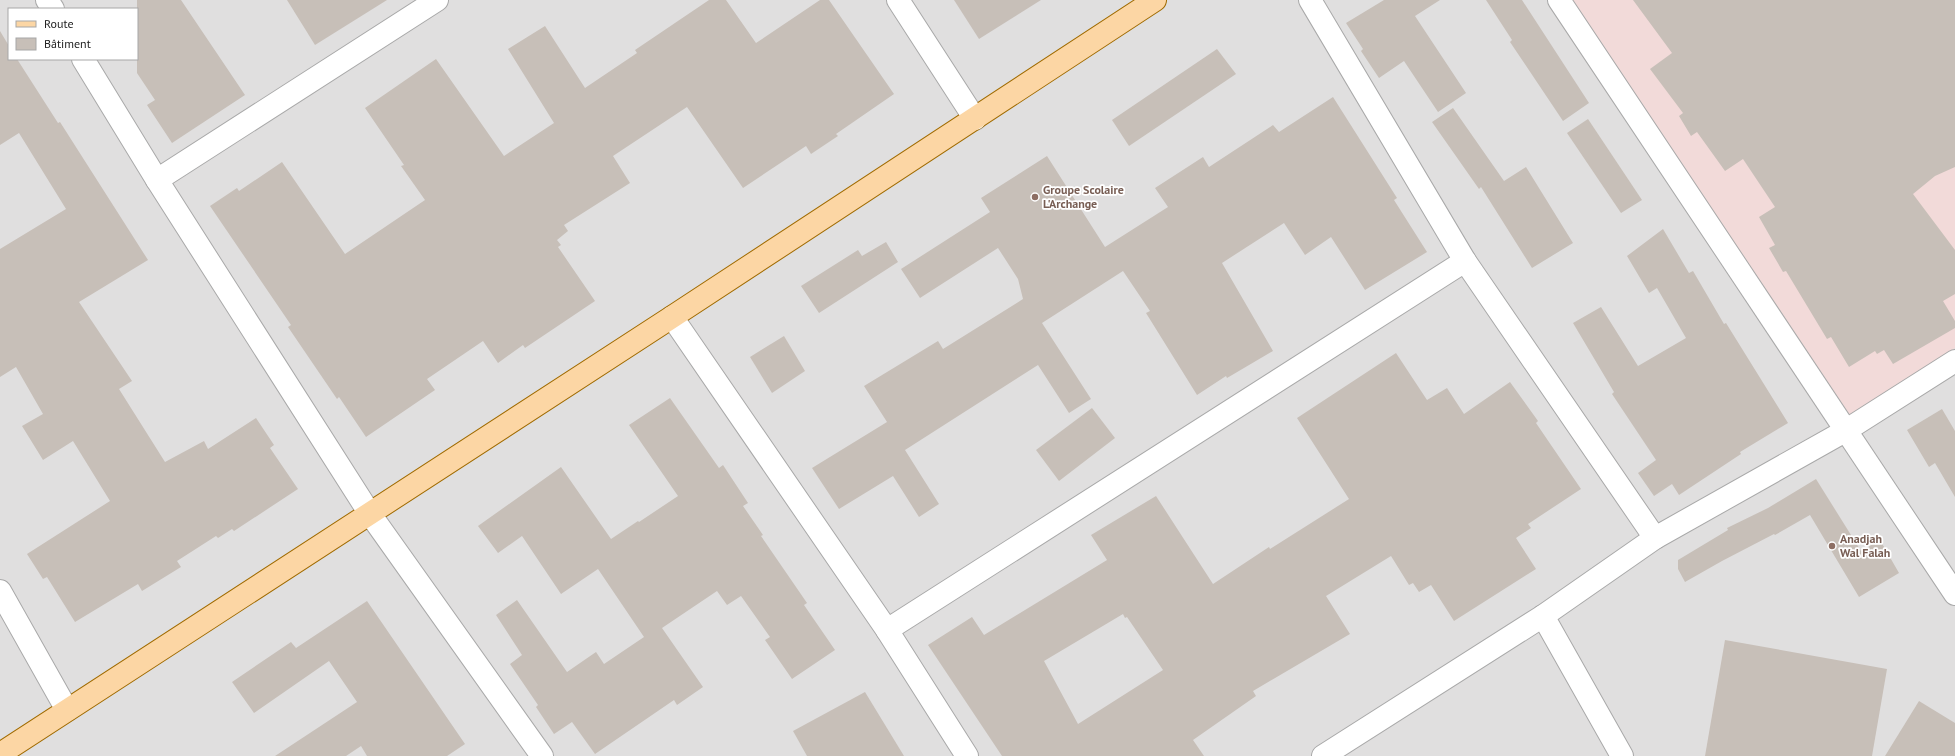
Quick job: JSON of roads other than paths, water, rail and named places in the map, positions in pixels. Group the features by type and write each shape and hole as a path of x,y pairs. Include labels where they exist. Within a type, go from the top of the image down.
{"main road":[{"path":"0,754 672,317 1155,0"}],"street":[{"path":"157,180 437,0"},
{"path":"898,0 975,119"},
{"path":"1310,0 1465,261 1655,538"},
{"path":"1558,0 1955,594"},
{"path":"84,60 157,180 370,514 542,756"},
{"path":"887,630 1465,261"},
{"path":"672,317 887,630 967,756"},
{"path":"1323,756 1543,616 1655,538 1845,431 1955,361"},
{"path":"0,591 67,710"},
{"path":"1543,616 1622,756"}],"place":[{"name":"Groupe Scolaire L'Archange","path":"1035,197"},
{"name":"Anadjah Wal Falah","path":"1832,546"}]}
